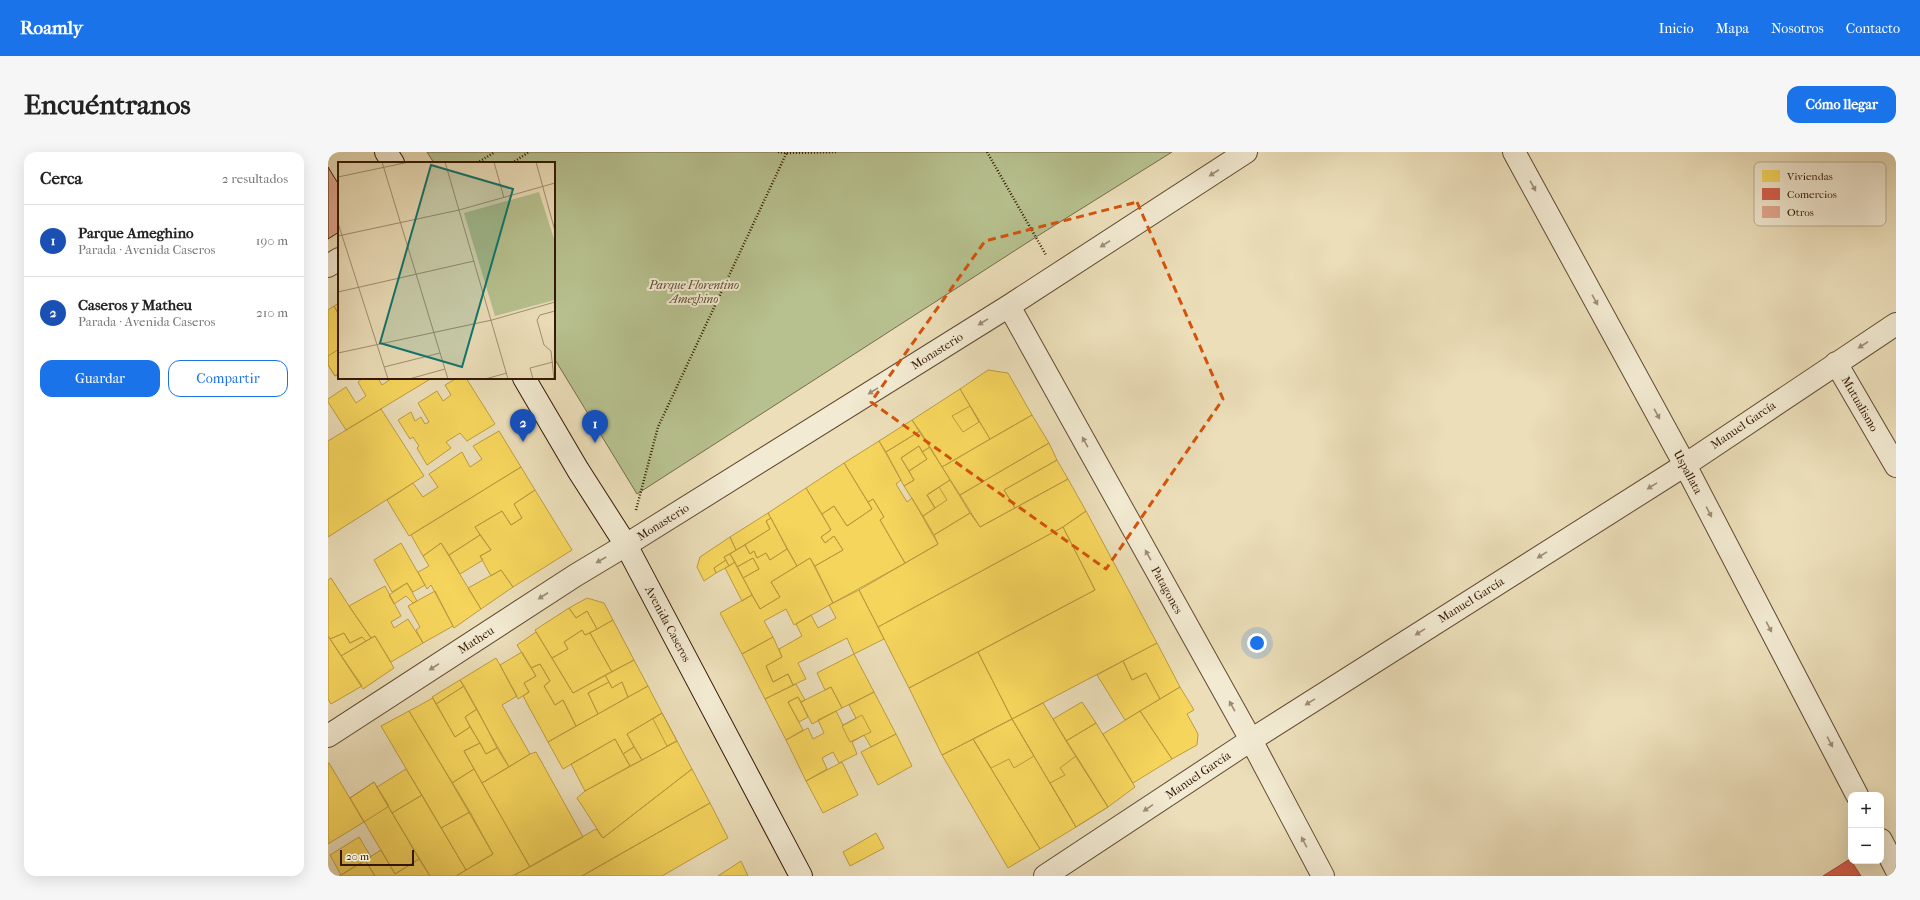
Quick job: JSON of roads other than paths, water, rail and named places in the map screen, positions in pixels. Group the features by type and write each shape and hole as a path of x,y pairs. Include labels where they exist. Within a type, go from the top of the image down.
{"street":[{"path":"386,152 392,162"},
{"name":"Monasterio","path":"626,545 1009,306 1246,152"},
{"name":"Uspallata","path":"1514,152 1685,465 1856,792"},
{"path":"328,266 338,260"},
{"name":"Patagones","path":"1009,306 1251,740 1323,876"},
{"name":"Manuel García","path":"1045,876 1251,740 1685,465 1896,324"},
{"name":"Mutualismo","path":"1836,363 1896,466"},
{"name":"Avenida Caseros","path":"525,379 626,545 801,876"},
{"name":"Matheu","path":"328,736 576,574 626,545"},
{"path":"1884,846 1896,869"}],"place":[{"name":"Caseros y Matheu","path":"523,442"},
{"name":"Parque Ameghino","path":"595,443"}],"park label":[{"name":"Parque Florentino Ameghino","path":"694,292"}]}
